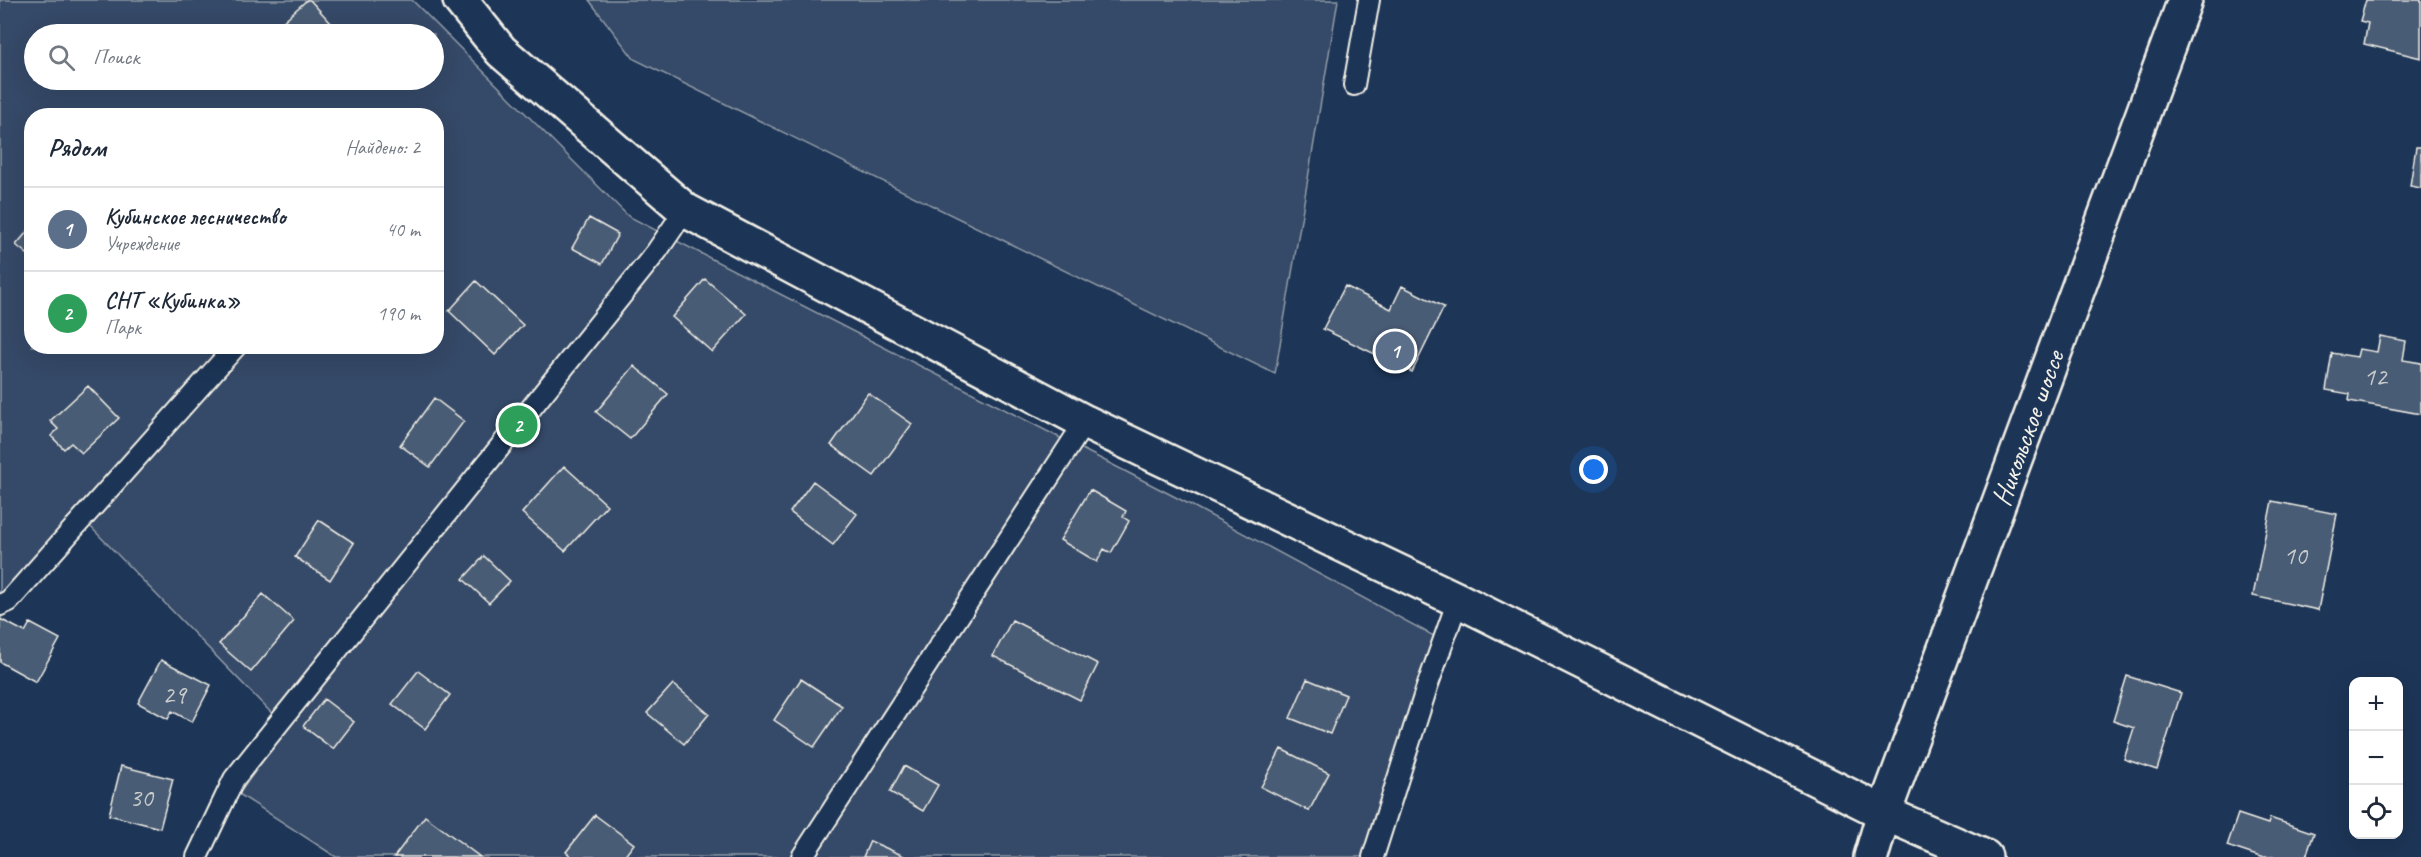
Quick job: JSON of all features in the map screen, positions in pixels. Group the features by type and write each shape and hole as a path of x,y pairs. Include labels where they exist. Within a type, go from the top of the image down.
{"street":[{"path":"460,0 501,51 685,210 1085,422 1458,600 1884,813 1985,857"},
{"name":"Никольское шоссе","path":"1871,857 1884,813 2185,0"}],"lane":[{"path":"1354,85 1368,0"},
{"path":"197,857 234,779 650,260 685,210"},
{"path":"0,605 9,601 229,354"},
{"path":"802,857 1085,422"},
{"path":"1373,857 1426,687 1458,600"}],"shaded area":[{"path":"0,0 412,0 436,24 24,24 24,90 444,90 444,32 628,216 1189,504 1434,636 1362,857 336,857 239,794 286,728 87,523 0,619"},
{"path":"589,0 1338,0 1275,374 634,59"}],"building":[{"path":"307,0 310,0 332,24 280,24"},
{"path":"2366,0 2421,0 2421,58 2364,44 2368,23 2360,21"},
{"path":"2416,147 2421,147 2421,188 2410,186"},
{"path":"589,218 618,234 602,264 572,248"},
{"path":"24,236 24,252 16,245"},
{"path":"705,279 746,314 712,352 672,317"},
{"path":"476,281 523,325 495,355 449,311"},
{"path":"1345,286 1391,309 1402,286 1444,307 1412,372 1323,329"},
{"path":"2380,336 2406,341 2403,360 2421,363 2421,414 2349,401 2350,394 2326,390 2332,353 2357,357 2359,349 2377,352"},
{"path":"634,366 668,394 630,439 596,412"},
{"path":"88,386 119,418 82,453 71,443 64,449 51,436 58,429 50,421"},
{"path":"868,393 912,424 874,476 831,445"},
{"path":"434,398 464,421 430,467 400,445"},
{"path":"564,466 607,505 565,551 522,513"},
{"path":"813,481 857,514 833,545 790,512"},
{"path":"1090,490 1126,511 1123,517 1129,521 1111,553 1104,549 1097,562 1060,540"},
{"path":"2272,501 2337,514 2318,610 2253,596"},
{"path":"319,520 354,543 330,580 295,557"},
{"path":"484,556 510,581 489,603 463,579"},
{"path":"263,594 294,621 251,672 219,644"},
{"path":"0,619 25,632 30,623 60,639 36,682 0,662"},
{"path":"1012,620 1098,664 1080,700 993,656"},
{"path":"161,660 211,685 192,722 172,711 168,719 138,703"},
{"path":"418,671 450,695 425,729 392,704"},
{"path":"2127,676 2181,693 2157,770 2124,759 2134,728 2113,721"},
{"path":"801,679 842,706 814,747 774,720"},
{"path":"1307,679 1346,695 1330,734 1290,718"},
{"path":"673,684 709,714 684,744 647,713"},
{"path":"324,699 354,722 333,749 303,726"},
{"path":"1281,749 1329,773 1309,811 1261,787"},
{"path":"121,766 173,779 160,828 109,815"},
{"path":"904,766 938,785 923,811 890,792"},
{"path":"2238,814 2268,824 2270,818 2314,833 2306,857 2260,857 2227,846"},
{"path":"595,815 634,844 624,857 572,857 566,852"},
{"path":"425,816 480,857 394,857"},
{"path":"870,841 904,856 904,857 863,857"}],"place":[{"name":"Кубинское лесничество","path":"1395,351"},
{"name":"СНТ «Кубинка»","path":"518,425"}]}
